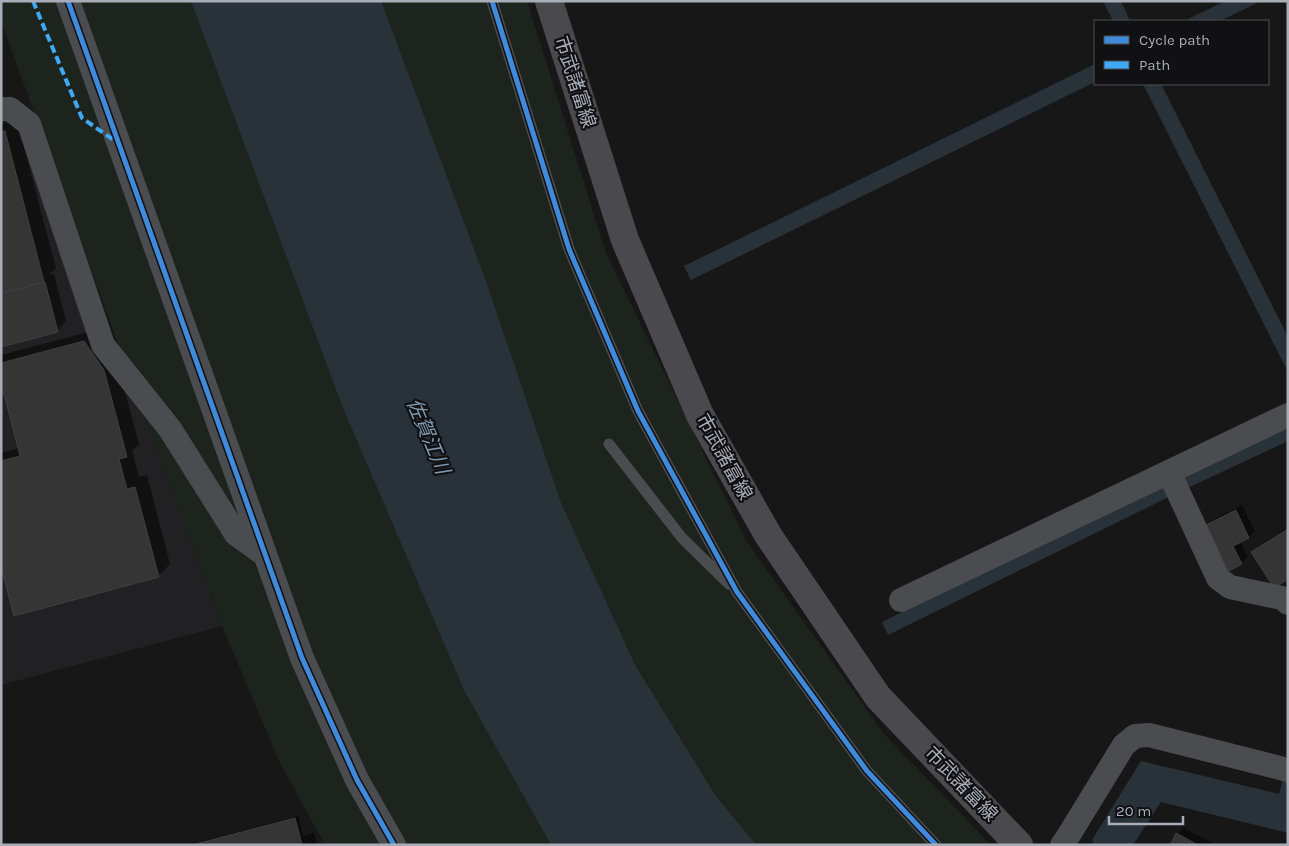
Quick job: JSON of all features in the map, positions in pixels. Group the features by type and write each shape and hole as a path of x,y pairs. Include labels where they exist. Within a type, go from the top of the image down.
{"main road":[{"name":"市武諸富線","path":"549,1 625,240 700,415 768,535 878,697 1019,845"}],"street":[{"path":"68,1 302,658 357,780 394,845"},
{"path":"1,109 10,109 29,124 103,345 170,429 236,534 266,555"},
{"path":"902,600 1174,481 1288,415"},
{"path":"1174,481 1218,578 1230,587 1282,598 1288,604"},
{"path":"1062,845 1124,745 1135,736 1149,735 1284,769"}],"lane":[{"path":"492,1 569,249 638,411 737,592 867,771 936,845"},
{"path":"610,444 682,538 737,592"}],"shaded area":[{"path":"1,1 218,1 591,845 325,845 280,763 222,626 1,21"},
{"path":"352,1 527,1 606,253 747,542 884,734 991,845 717,845 569,623"},
{"path":"8,121 23,133 141,407 222,626 1,685 1,122"}],"water":[{"name":"佐賀江川","path":"191,1 381,1 486,281 561,503 635,665 715,795 756,845 551,845 464,690 343,408"},
{"path":"1103,1 1121,1 1130,20 1112,20"},
{"path":"1225,1 1261,1 1222,20 1186,20"},
{"path":"1094,64 1094,82 691,280 684,266"},
{"path":"1144,85 1162,85 1288,337 1288,372"},
{"path":"1288,424 1288,441 1179,492 888,635 882,622 1172,478"},
{"path":"1141,761 1288,796 1288,833 1161,802 1133,845 1094,845 1092,840"}],"building":[{"path":"5,131 44,282 1,293 1,132"},
{"path":"45,282 58,332 1,347 1,294"},
{"path":"84,341 104,370 127,457 119,459 127,489 135,487 159,577 14,616 1,567 1,461 20,456 4,394 1,395 1,363"},
{"path":"1236,510 1249,538 1233,546 1242,564 1229,571 1206,525"},
{"path":"1288,529 1288,579 1274,588 1251,552"},
{"path":"295,818 301,845 192,845"},
{"path":"1176,833 1198,845 1170,845"}],"waterway":[{"path":"1283,795 1288,776"}],"marked path":[{"path":"33,1 82,118 118,143"}],"cycle path":[{"path":"68,1 302,658 357,780 394,845"},
{"path":"492,1 569,249 638,411 737,592 867,771 936,845"}]}
